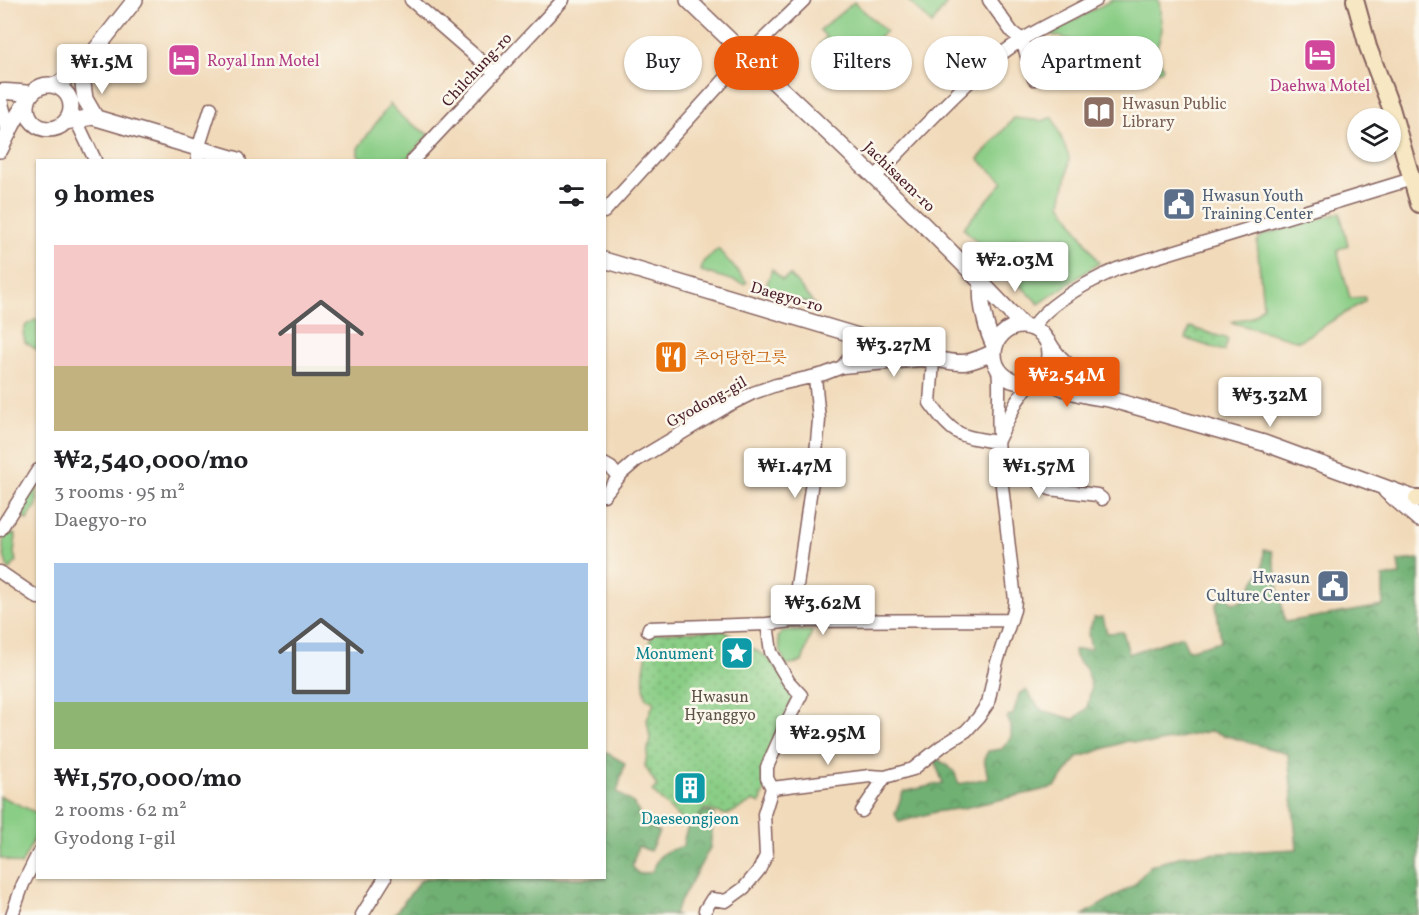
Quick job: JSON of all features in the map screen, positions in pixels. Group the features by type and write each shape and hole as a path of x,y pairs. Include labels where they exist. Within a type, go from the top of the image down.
{"main road":[{"path":"1355,0 1368,47 1391,108 1419,204"}],"street":[{"path":"94,159 70,121 72,91 82,71 135,0"},
{"path":"411,0 495,73"},
{"name":"Chilchung-ro","path":"414,159 562,0"},
{"name":"Jachisaem-ro","path":"688,0 725,36"},
{"path":"767,36 804,0"},
{"path":"989,0 1012,32 1020,38"},
{"path":"1029,36 1096,0"},
{"path":"875,177 941,110 1003,53 1020,41"},
{"path":"55,86 82,71"},
{"path":"82,71 85,99 94,118"},
{"path":"0,150 9,133 44,85 55,86 65,92 70,102 94,118 198,154 231,159"},
{"path":"606,210 715,90"},
{"name":"Jachisaem-ro","path":"782,90 1028,327"},
{"path":"0,94 4,91 17,94 44,128 94,118"},
{"path":"0,102 9,133"},
{"path":"198,154 211,108"},
{"path":"995,350 1001,337 1007,331 1028,327 1040,316 1088,284 1116,269 1412,179"},
{"name":"Daegyo-ro","path":"606,261 934,360 957,364 970,363 995,350"},
{"path":"772,788 870,776 885,777 913,769 966,731 988,703 996,664 1011,620 1015,600 997,456 1001,390 995,350 980,297 982,285"},
{"path":"1028,327 1045,339 1060,359 1097,386 1109,399"},
{"path":"842,367 860,337"},
{"path":"998,439 1017,401 1036,378 1045,371 1050,355 1045,339"},
{"path":"934,360 930,403 948,427 970,438 998,439"},
{"name":"Gyodong-gil","path":"606,492 618,477 637,460 698,422 753,393 776,385 815,377 842,367 934,360"},
{"path":"998,368 1012,380 1021,382 1036,378 1082,396 1109,399 1264,443 1418,499"},
{"path":"792,621 816,453 819,420 815,377"},
{"path":"997,456 1050,489 1097,495 1102,499"},
{"path":"606,465 618,477"},
{"path":"0,530 36,473"},
{"path":"1380,485 1419,519"},
{"path":"0,572 36,596"},
{"path":"648,631 649,628 792,621 1011,620"},
{"path":"705,910 712,899 726,901 744,888 759,870 766,856 764,813 772,788 767,778 767,766 801,695 789,682 771,652 767,624"},
{"path":"862,811 885,777"},
{"path":"12,915 23,884 36,858"},
{"path":"362,915 384,879"}],"green space":[{"path":"908,0 949,0 932,24"},
{"path":"1112,0 1159,0 1162,30 1160,36 1056,36 1048,34"},
{"path":"854,2 886,31 881,36 825,36 820,30"},
{"path":"390,104 403,118 429,135 406,159 364,159 358,155 358,148"},
{"path":"1053,117 1069,157 1061,203 1099,263 1039,304 1019,284 1037,265 1014,239 994,258 963,228 1003,182 978,159 1014,118 1042,121"},
{"path":"1340,213 1348,245 1337,250 1350,298 1365,297 1365,301 1299,341 1230,322 1252,317 1263,306 1257,242 1262,235"},
{"path":"718,249 747,282 744,284 701,271 703,262"},
{"path":"772,269 782,280 790,275 815,305 765,290"},
{"path":"36,320 36,349 25,342 23,333 26,325"},
{"path":"1190,327 1228,339 1224,351 1186,339"},
{"path":"36,481 36,506 27,520 20,516 18,511"},
{"path":"5,534 16,536 14,554 17,561 9,570 3,552"},
{"path":"1264,550 1272,551 1285,622 1383,606 1383,577 1400,575 1398,561 1419,559 1419,915 1083,915 1134,885 1150,866 1185,855 1297,849 1288,754 1210,731 1151,744 1127,741 1077,758 1055,787 964,808 935,812 899,822 895,814 903,792 943,783 934,760 938,759 954,771 959,784 988,778 984,759 988,751 1002,749 1011,737 1011,726 1007,718 1013,715 1019,694 1026,690 1041,710 1074,719 1087,708 1091,688 1086,669 1075,657 1074,650 1091,649 1088,633 1094,618 1103,617 1107,633 1123,632 1129,654 1182,636 1188,650 1221,641 1216,605 1227,591 1232,603 1242,601 1263,568"},
{"name":"Hwasun Hyanggyo","path":"722,630 770,659 795,695 760,804 754,801 727,815 705,809 688,827 652,791 657,786 645,766 650,739 647,720 654,702 647,699 645,691 645,666 652,633"},
{"path":"783,631 812,631 802,662 786,665 778,638"},
{"path":"606,753 625,763 617,792 633,803 646,824 659,832 650,851 638,846 632,866 639,874 652,872 663,853 684,846 687,830 704,811 714,814 710,848 674,913 677,915 394,915 423,879 606,879"},
{"path":"0,796 36,813 36,835 21,865 0,858"}],"place":[{"name":"Daehwa Motel","path":"1320,55"},
{"name":"Royal Inn Motel","path":"184,60"},
{"name":"Hwasun Public Library","path":"1099,112"},
{"name":"Hwasun Youth Training Center","path":"1179,204"},
{"name":"추어탕한그릇","path":"671,357"},
{"name":"Hwasun Culture Center","path":"1333,586"},
{"name":"Monument","path":"737,653"},
{"name":"Daeseongjeon","path":"690,788"}]}
